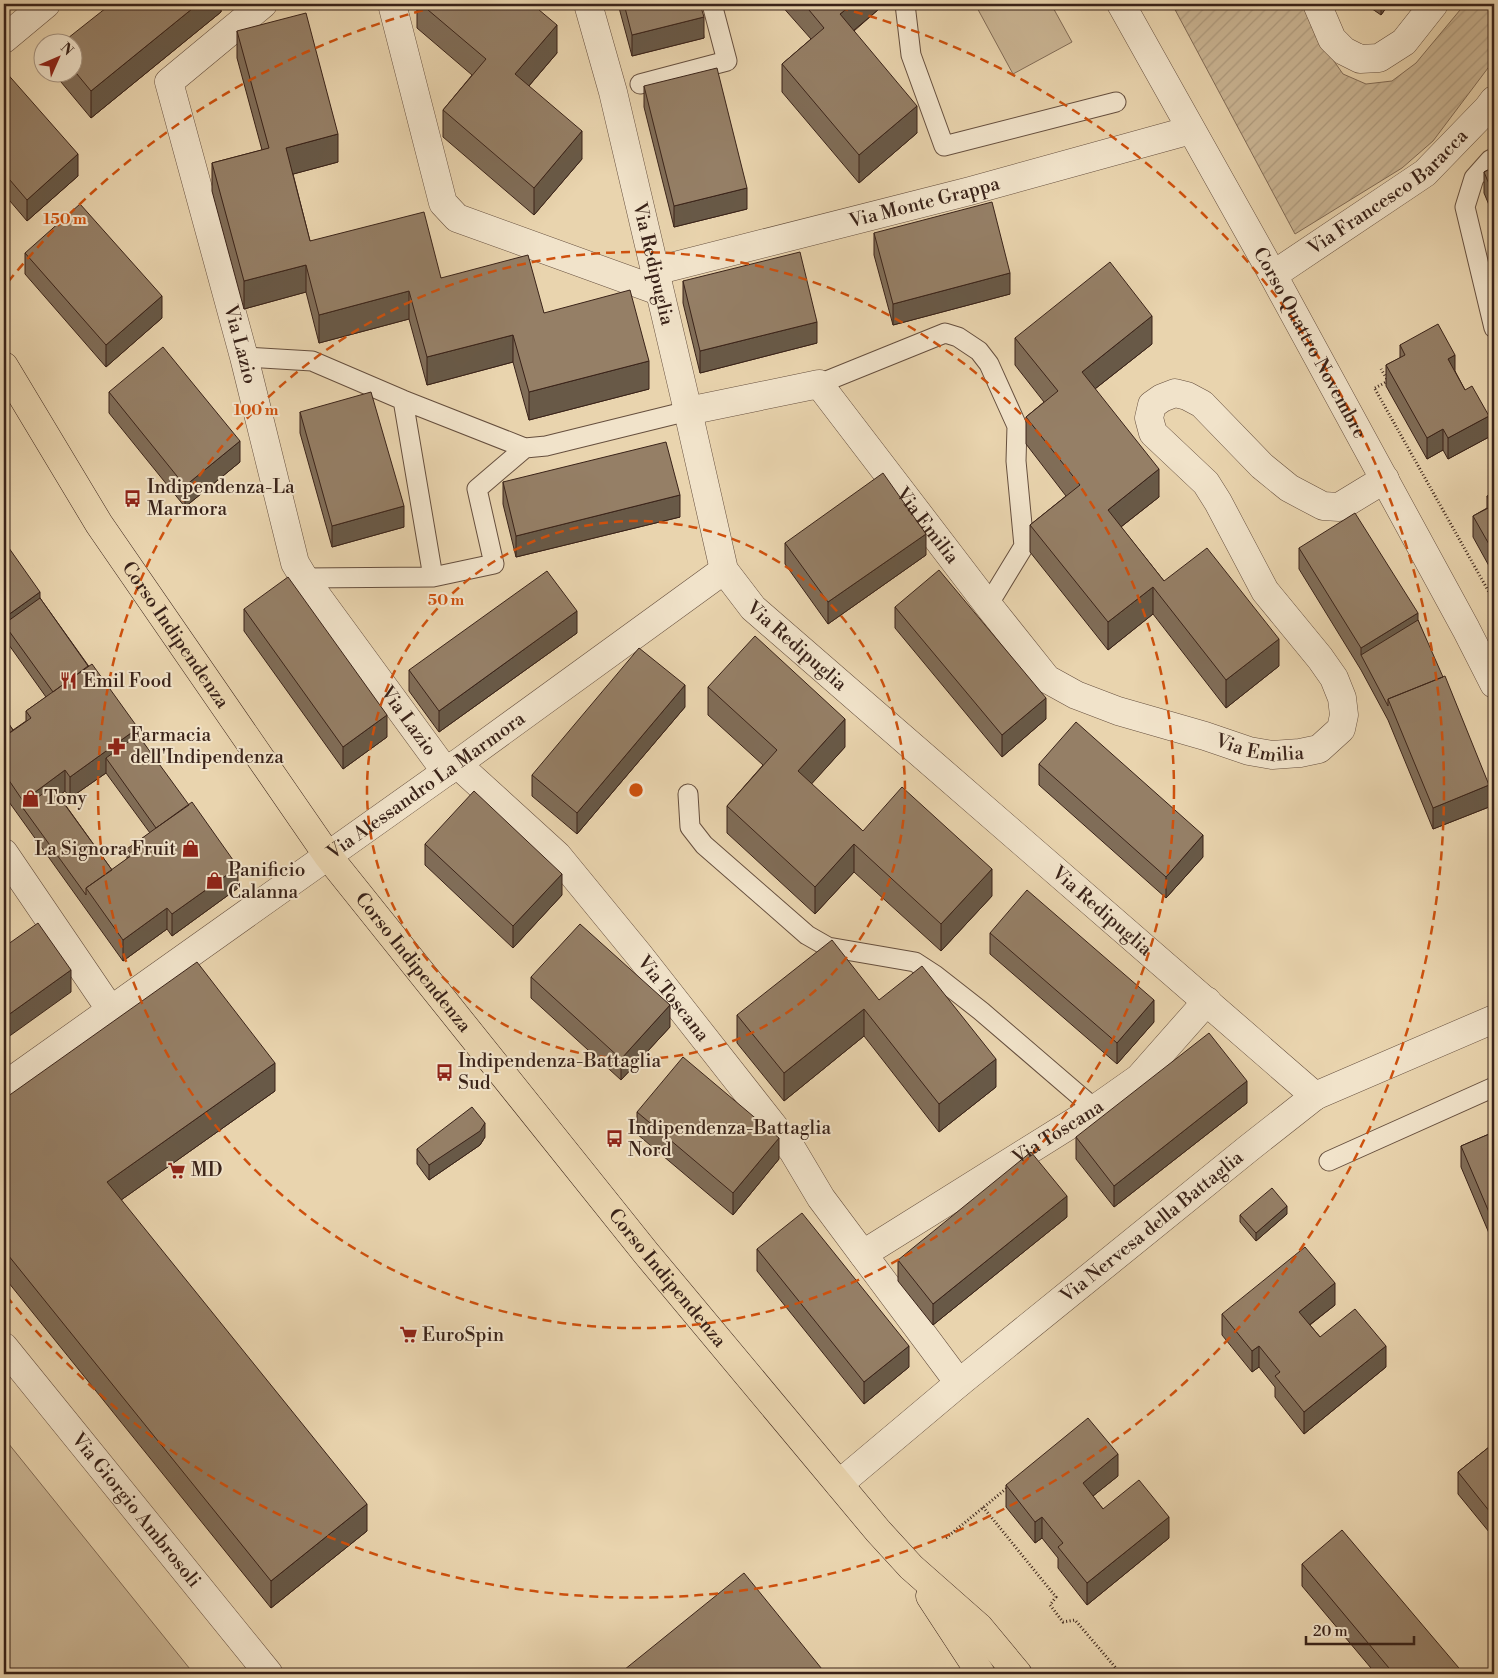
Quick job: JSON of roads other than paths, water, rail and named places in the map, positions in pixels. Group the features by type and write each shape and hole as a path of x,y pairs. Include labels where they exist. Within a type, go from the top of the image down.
{"main road":[{"name":"Corso Indipendenza","path":"4,366 99,524 328,856 640,1245 839,1484 911,1567"},
{"path":"911,1567 981,1674"},
{"path":"911,1567 979,1627 1018,1674"}],"street":[{"path":"4,38 46,4"},
{"name":"Via Lazio","path":"263,4 169,82 244,357 295,563 304,578 452,768"},
{"path":"392,4 443,203 458,218 657,281"},
{"name":"Via Redipuglia","path":"588,4 612,92 724,570 753,608 1315,1096"},
{"name":"Corso Quattro Novembre","path":"1121,4 1273,275 1494,684"},
{"path":"1317,4 1332,39 1344,51 1360,59 1379,58 1404,42 1434,4"},
{"name":"Via Francesco Baracca","path":"1273,275 1425,173 1494,100"},
{"name":"Via Monte Grappa","path":"657,281 1191,130"},
{"path":"688,411 818,384"},
{"name":"Via Emilia","path":"818,384 988,605 1048,679 1076,695 1118,711 1249,751 1272,754 1319,749 1341,729 1344,715 1342,698 1334,678 1320,658 1265,591 1206,483 1153,433 1149,418 1152,405 1162,398 1175,393 1187,396 1202,404 1262,466 1290,488 1323,506 1339,507 1384,479"},
{"name":"Via Alessandro La Marmora","path":"4,1086 452,768 724,570"},
{"name":"Via Toscana","path":"452,768 557,855 793,1150 821,1198 959,1383"},
{"path":"4,853 110,1009"},
{"name":"Via Toscana","path":"863,1254 1095,1109 1139,1078 1207,1001"},
{"name":"Via Nervesa della Battaglia","path":"839,1484 959,1383 1315,1096 1494,1019"},
{"name":"Via Giorgio Ambrosoli","path":"4,1347 269,1674"}],"lane":[{"path":"640,84 727,61 712,4"},
{"path":"905,4 911,55 944,146 1116,102"},
{"path":"1494,158 1474,178 1465,207 1494,328"},
{"path":"818,384 945,333 958,337 979,351 989,364 1017,426 1016,461 1024,546 988,605"},
{"path":"244,357 312,361 403,400 526,448 546,446 688,411"},
{"path":"403,400 433,577"},
{"path":"304,578 433,577 494,564 477,489 526,448"},
{"path":"688,794 690,827 704,845 807,935 828,947 915,962 982,1011 1095,1109"},
{"path":"1330,1161 1494,1087"}],"place":[{"name":"Indipendenza-La Marmora","path":"133,498"},
{"name":"Emil Food","path":"69,681"},
{"name":"Farmacia dell'Indipendenza","path":"116,746"},
{"name":"Tony","path":"30,798"},
{"name":"La Signora Fruit","path":"190,849"},
{"name":"Panificio Calanna","path":"214,881"},
{"name":"Indipendenza-Battaglia Sud","path":"444,1072"},
{"name":"Indipendenza-Battaglia Nord","path":"614,1139"},
{"name":"MD","path":"177,1170"},
{"name":"EuroSpin","path":"408,1335"}]}
